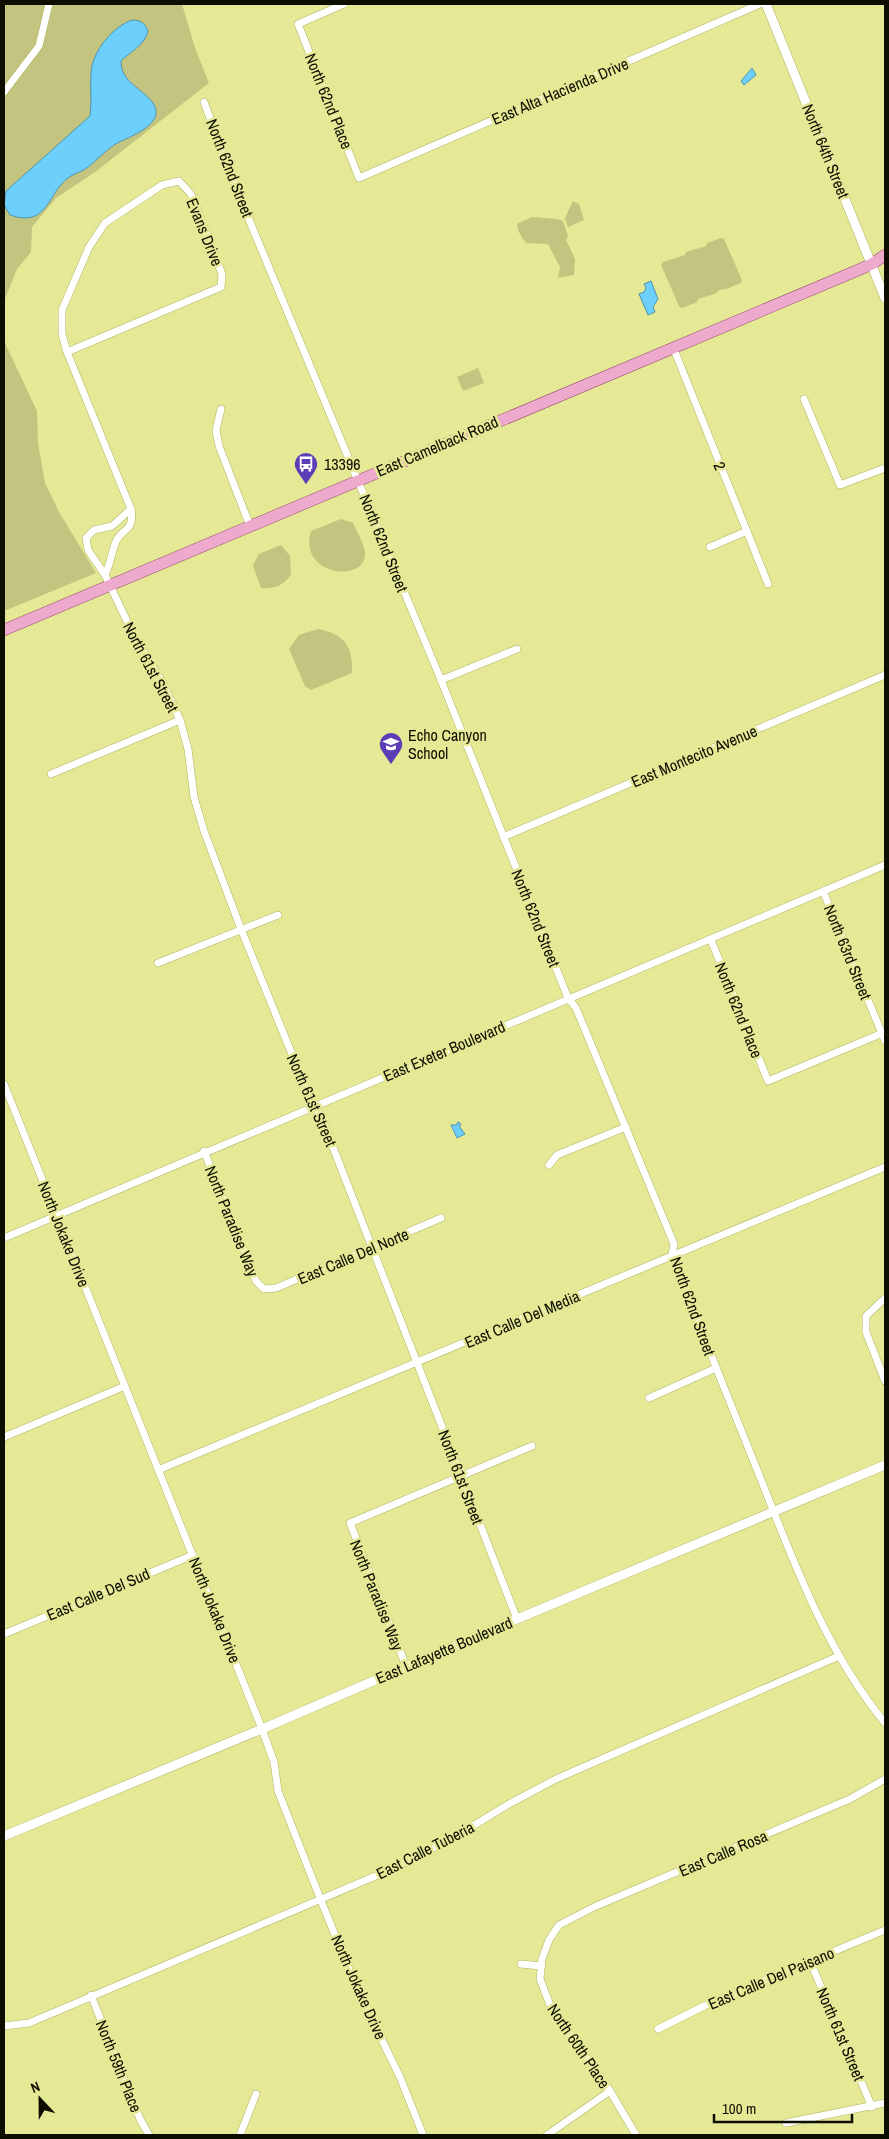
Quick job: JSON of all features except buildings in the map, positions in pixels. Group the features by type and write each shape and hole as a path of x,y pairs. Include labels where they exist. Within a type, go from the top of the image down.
{"main road":[{"name":"East Camelback Road","path":"4,630 107,580 250,526 872,264 885,255"},
{"name":"East Camelback Road","path":"872,264 885,264"}],"street":[{"path":"4,92 39,46 49,4"},
{"name":"North 62nd Place","path":"344,4 298,24 359,178"},
{"name":"East Alta Hacienda Drive","path":"359,178 760,4"},
{"name":"North 64th Street","path":"766,4 885,298"},
{"name":"North 62nd Street","path":"204,102 235,186 358,479 568,998 576,1008 674,1244 672,1255 773,1512 815,1609 839,1656 865,1698 885,1723"},
{"name":"Evans Drive","path":"67,352 220,287 222,274 191,194 179,181 162,185 105,223 89,248 62,310 62,334 67,352 131,509"},
{"name":"2","path":"672,348 768,584"},
{"path":"804,399 840,485 885,468"},
{"path":"221,409 216,430 219,446 250,526"},
{"path":"107,580 88,550 86,538 94,530 112,526 131,509"},
{"path":"115,542 131,525 133,519 131,509"},
{"path":"104,528 113,533 115,542 107,580"},
{"path":"710,547 747,531"},
{"name":"North 61st Street","path":"107,580 135,638 166,690 180,720 188,749 194,797 201,823 241,929 313,1106 320,1114 517,1619"},
{"path":"440,680 517,649"},
{"name":"East Montecito Avenue","path":"503,837 885,675"},
{"path":"51,774 180,720"},
{"name":"East Exeter Boulevard","path":"4,1238 204,1151 711,940 885,865"},
{"name":"North 63rd Street","path":"823,891 884,1035"},
{"path":"158,963 278,915"},
{"name":"North 62nd Place","path":"711,940 768,1081 884,1035"},
{"name":"North Jokake Drive","path":"4,1084 262,1729 274,1762 278,1791 320,1898 358,1989 400,2077 423,2135"},
{"path":"550,1165 558,1154 626,1127"},
{"name":"North Paradise Way","path":"204,1151 256,1281 264,1289"},
{"name":"East Calle Del Media","path":"158,1470 885,1166"},
{"name":"East Calle Del Norte","path":"264,1289 276,1288 441,1218"},
{"path":"885,1298 866,1316 866,1332 885,1381"},
{"path":"649,1398 716,1368"},
{"path":"4,1437 125,1386"},
{"path":"460,1476 532,1446"},
{"name":"East Lafayette Boulevard","path":"4,1836 262,1729 406,1666 885,1465"},
{"name":"North Paradise Way","path":"406,1666 350,1523 460,1476"},
{"name":"East Calle Del Sud","path":"4,1634 193,1555"},
{"name":"East Calle Tuberia","path":"4,2026 29,2023 91,1995 392,1869 452,1839 509,1804 556,1779 839,1656"},
{"name":"East Calle Rosa","path":"559,1925 596,1906 850,1799 885,1779"},
{"name":"North 60th Place","path":"559,1925 549,1940 540,1979 550,2005 610,2091 636,2135"},
{"name":"East Calle Del Paisano","path":"658,2029 710,2002 885,1930"},
{"name":"North 61st Street","path":"810,1961 872,2107"},
{"path":"520,1964 542,1966"},
{"name":"North 59th Place","path":"91,1995 140,2119 149,2135"},
{"path":"547,2135 610,2091"},
{"path":"240,2135 256,2094"},
{"path":"786,2123 885,2103"}],"green space":[{"path":"4,4 182,4 195,48 209,83 95,172 56,198 32,227 31,252 17,269 4,301"},
{"path":"573,201 579,204 584,220 568,227 565,218"},
{"path":"532,217 563,221 568,236 566,240 575,259 574,275 558,278 560,267 548,244 526,243 524,241 517,224"},
{"path":"721,238 724,239 742,280 741,283 719,290 717,293 698,299 697,302 682,308 679,306 661,265 663,262 685,255 686,252 706,246 707,243"},
{"path":"4,341 37,411 38,443 45,483 59,512 96,573 4,611"},
{"path":"478,368 484,383 463,391 457,377"},
{"path":"341,519 353,523 365,552 361,564 353,570 343,572 332,570 322,565 314,557 309,546 311,531"},
{"path":"281,545 290,556 291,575 278,586 261,588 253,565 259,554"},
{"path":"318,629 334,634 345,643 351,655 352,673 311,690 305,686 289,649 299,635"}],"water":[{"path":"132,20 142,22 148,31 141,44 121,61 122,70 132,84 151,100 155,106 156,113 151,124 114,145 84,170 63,182 41,213 33,217 23,218 10,215 4,205 6,191 90,116 91,73 95,57 104,41 117,28"},
{"path":"752,68 756,75 744,85 741,81"},
{"path":"651,281 658,299 653,307 655,312 648,315 639,294 644,292 646,288 644,284"},
{"path":"459,1122 461,1125 459,1126 465,1134 457,1138 451,1125 457,1125"}],"place":[{"name":"13396","path":"306,485"},
{"name":"Echo Canyon School","path":"391,765"}]}
